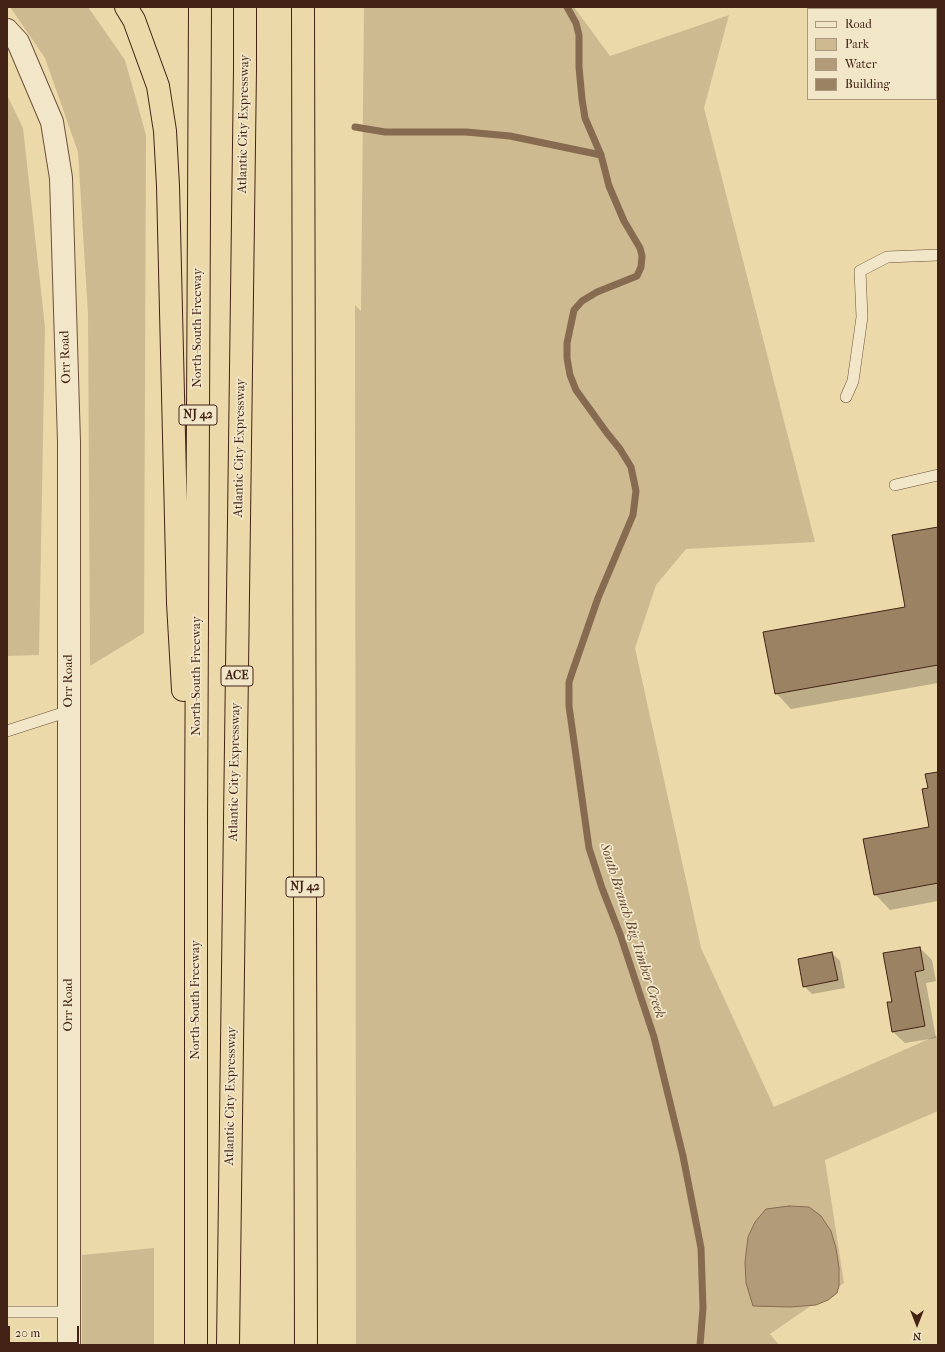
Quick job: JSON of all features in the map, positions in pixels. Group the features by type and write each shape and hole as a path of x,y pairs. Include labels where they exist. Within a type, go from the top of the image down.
{"highway":[{"path":"126,7 134,20 158,86 164,131 168,186 178,603 184,704 196,823"},
{"name":"North-South Freeway","path":"196,1345 196,823 200,7"},
{"name":"Atlantic City Expressway","path":"228,1345 245,7"},
{"name":"NJ 42","path":"303,7 306,1345"}],"street":[{"name":"Orr Road","path":"7,30 18,42 52,122 61,178 69,442 69,1345"}],"lane":[{"path":"846,396 854,381 862,317 860,271 887,257 938,254"},
{"path":"895,485 938,475"},
{"path":"7,731 69,711"},
{"path":"7,1312 69,1312"}],"green space":[{"path":"10,7 88,7 125,60 146,135 144,633 90,666 88,314 78,152 45,58"},
{"path":"364,7 574,7 610,56 729,15 704,108 815,542 686,549 656,585 635,648 701,948 774,1107 938,1035 938,1111 825,1160 844,1283 770,1334 779,1345 356,1345 355,305 361,311"},
{"path":"7,95 23,128 45,327 39,655 7,656"},
{"path":"154,1248 154,1345 82,1345 82,1255"}],"water":[{"path":"789,1206 809,1207 821,1216 831,1231 836,1248 839,1268 839,1286 837,1293 828,1300 816,1305 790,1307 753,1306 746,1283 745,1262 748,1237 755,1222 766,1209"}],"building":[{"path":"938,527 938,665 775,694 763,632 905,607 892,535"},
{"path":"938,772 938,883 874,895 863,839 929,827 922,789 928,788 925,774"},
{"path":"920,947 924,970 915,972 925,1026 892,1032 887,1002 892,1002 883,953"},
{"path":"832,952 838,980 803,987 798,959"}],"waterway":[{"name":"South Branch Big Timber Creek","path":"567,7 576,23 579,35 579,67 585,118 601,155 609,186 624,221 640,248 642,256 641,267 637,276 597,292 582,301 574,310 567,343 567,358 570,375 576,390 620,449 631,467 636,491 633,515 598,598 569,682 569,706 589,848 602,888 620,934 654,1037 683,1156 701,1248 703,1308 700,1345"},
{"path":"355,127 385,132 466,132 510,136 601,155"}]}
